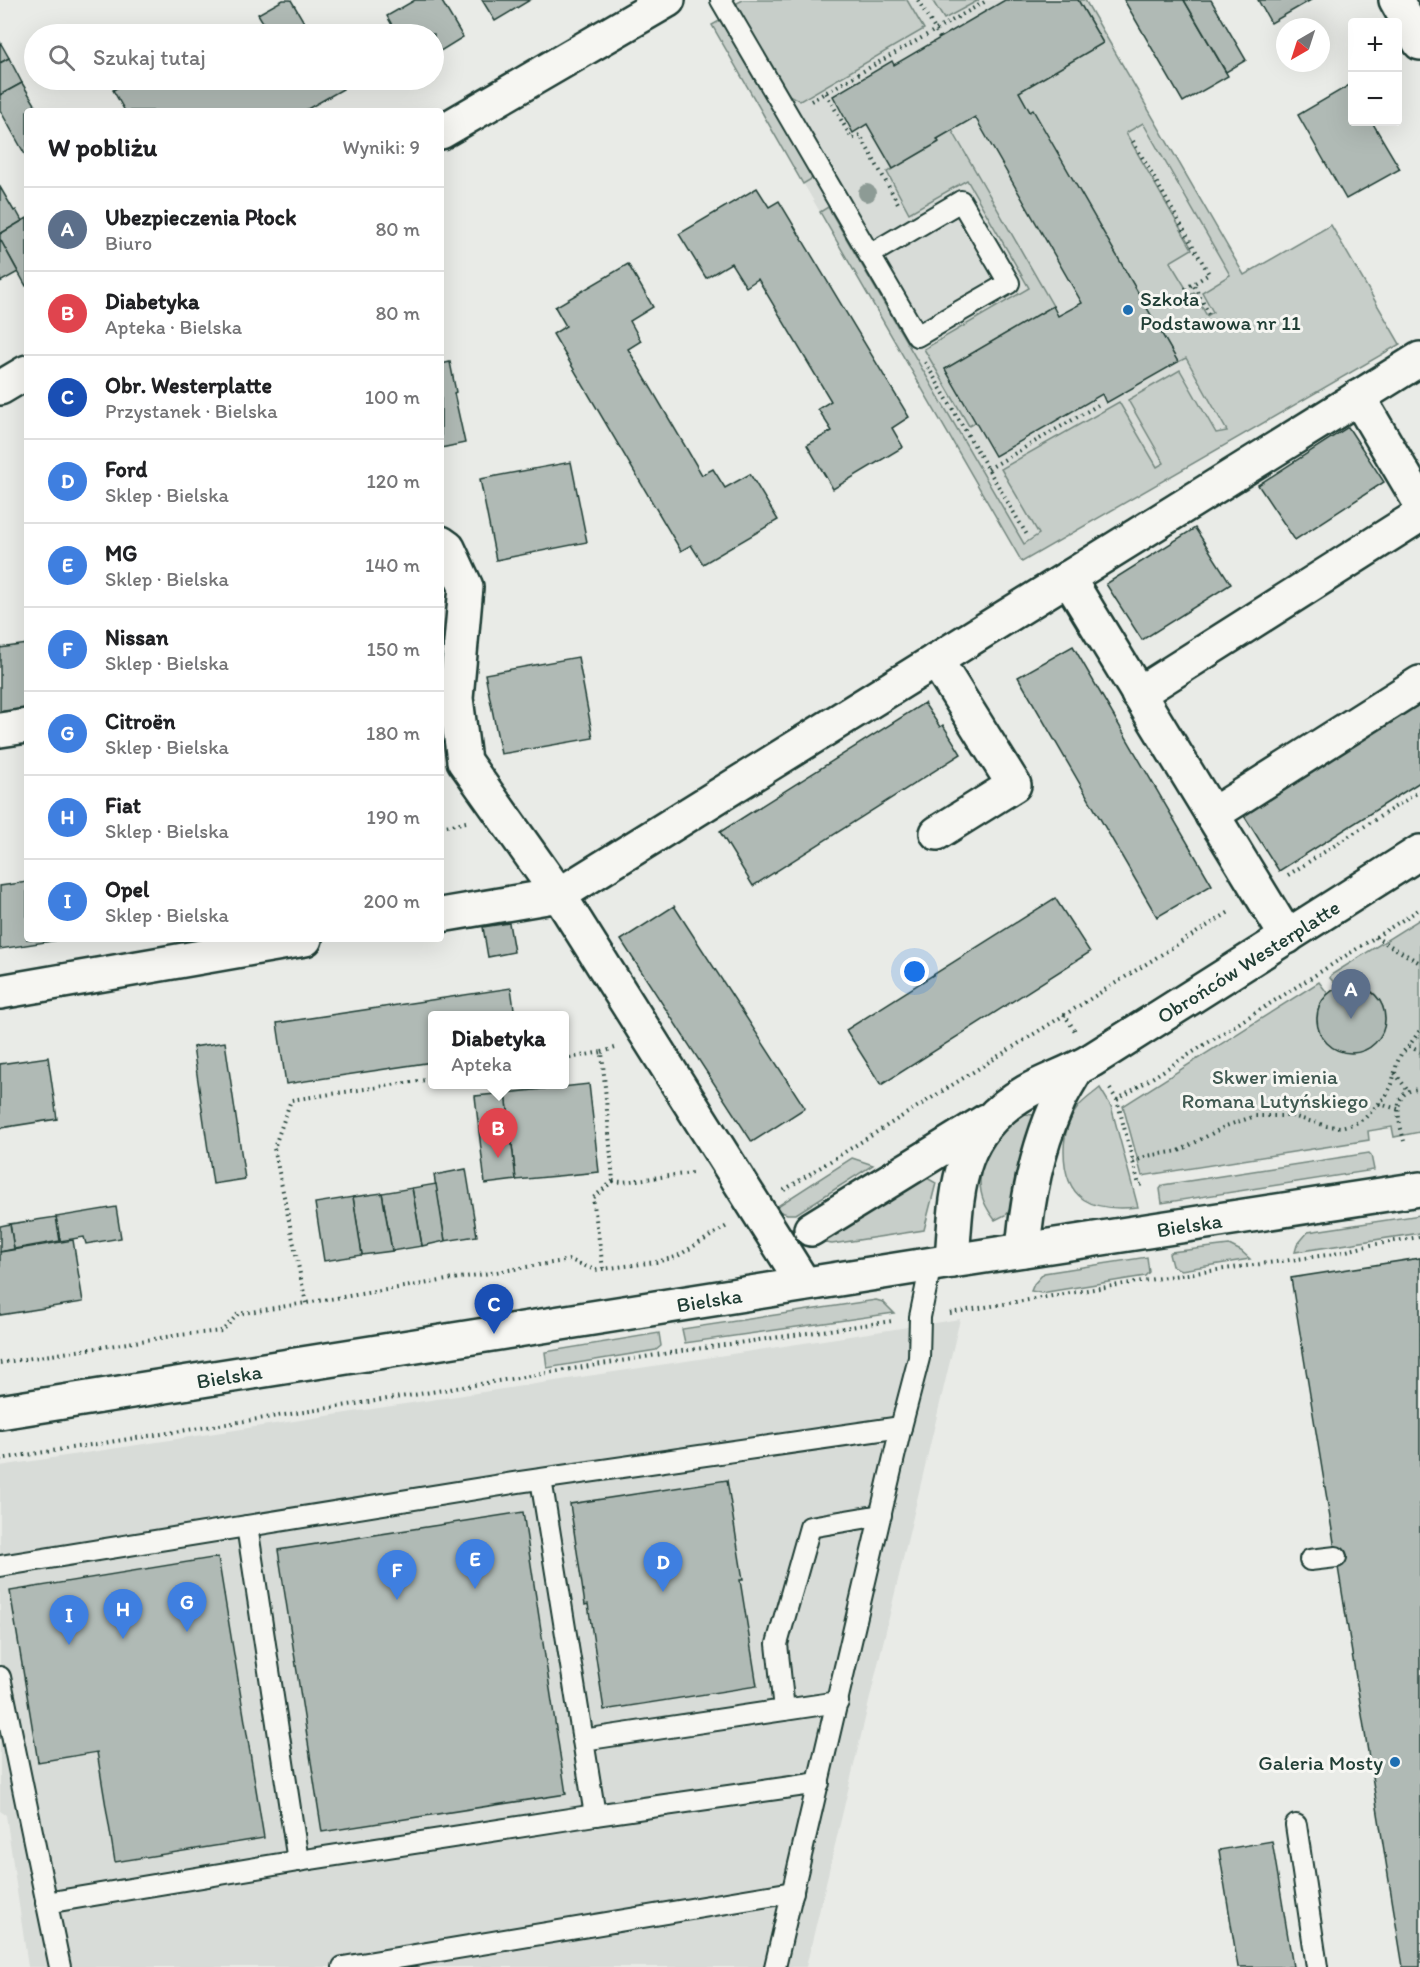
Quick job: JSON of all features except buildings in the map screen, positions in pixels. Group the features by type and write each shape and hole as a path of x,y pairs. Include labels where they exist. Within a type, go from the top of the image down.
{"street":[{"path":"444,130 668,0"},
{"path":"1396,0 1420,43"},
{"path":"444,914 559,895 1420,359"},
{"path":"0,388 24,374"},
{"path":"1358,398 1420,502"},
{"path":"1138,694 1420,514"},
{"path":"444,545 448,548 466,587 456,698 464,761 559,895 804,1284"},
{"path":"1068,578 1287,937"},
{"path":"936,660 1014,785 937,833"},
{"path":"1212,815 1420,683"},
{"path":"0,730 24,726"},
{"name":"Obrońców Westerplatte","path":"941,1262 957,1188 971,1146 993,1114 1026,1092 1076,1070 1420,852"},
{"path":"0,992 288,942"},
{"name":"Obrońców Westerplatte","path":"1023,1250 1029,1196 1043,1140 1056,1105 1076,1070"},
{"name":"Obrońców Westerplatte","path":"811,1229 990,1118"},
{"name":"Bielska","path":"0,1412 941,1262 1420,1189"}],"lane":[{"path":"721,0 869,255 917,336 1009,283 961,201 869,255"},
{"path":"775,1967 901,1426 919,1358 920,1317 941,1262"},
{"path":"0,1566 541,1479 901,1426"},
{"path":"541,1479 594,1815"},
{"path":"784,1710 777,1644 810,1527 881,1515"},
{"path":"247,1526 298,1861"},
{"path":"1310,1560 1336,1557"},
{"path":"0,1677 60,1967"},
{"path":"583,1740 838,1702"},
{"path":"46,1903 594,1815 819,1783"},
{"path":"1296,1826 1317,1967"},
{"path":"343,1967 793,1892"}],"path":[{"path":"918,0 940,38"},
{"path":"788,115 988,0"},
{"path":"826,93 852,139 860,135 912,230"},
{"path":"1133,141 1209,274 1185,289"},
{"path":"1193,284 1209,314"},
{"path":"917,336 919,352 1027,535"},
{"path":"988,469 1098,405"},
{"path":"1146,1184 1139,1185 1117,1100 1420,909"},
{"path":"1375,937 1420,963"},
{"path":"0,1363 179,1335 222,1331 238,1314 570,1260 595,1270 676,1257 1064,1014"},
{"path":"1133,1162 1147,1156 1179,1151 1226,1126 1255,1116 1292,1116 1327,1126 1340,1127 1354,1124 1386,1096 1401,1054 1420,1030"},
{"path":"1409,1046 1420,1052"},
{"path":"569,1058 602,1052 613,1180"},
{"path":"1395,1073 1408,1091"},
{"path":"306,1303 274,1148 291,1100 428,1080"},
{"path":"1404,1141 1398,1104 1403,1094 1420,1089"},
{"path":"1379,1104 1398,1110"},
{"path":"613,1180 622,1182 732,1168"},
{"path":"603,1268 593,1198 613,1180"},
{"path":"0,1459 675,1352 920,1317 1166,1277 1334,1254 1371,1245 1420,1238"}],"shaded area":[{"name":"Szkoła Podstawowa nr 11","path":"756,0 1085,0 1244,275 1331,225 1400,344 1022,562 712,25"},
{"path":"960,1319 806,1967 28,1967 6,1815 0,1811 0,1466"}],"green space":[{"path":"743,0 907,0 924,29 800,101 789,95 738,10 737,3"},
{"path":"932,0 979,0 944,19"},
{"path":"1078,0 1085,0 1244,275 1331,225 1400,344 1022,562 820,212 828,207 1024,544 1039,534 1001,469 1119,402 1157,467 1164,463 1128,400 1180,370 1216,433 1227,431 1186,358 1178,362 1033,111 1030,112 1019,92 1103,43","holes":["1143,123 1230,275 1202,292 1213,312 1207,316 1194,293 1190,295 1170,262 1192,249 1126,133"]},
{"path":"721,20 813,178 803,184 712,25"},
{"path":"952,130 1053,306 945,369 976,422 969,426 924,349 1029,288 967,180 909,213 887,172 938,143 937,139"},
{"name":"Skwer imienia Romana Lutyńskiego","path":"1420,919 1420,1132 1394,1137 1392,1127 1368,1131 1369,1140 1142,1176 1123,1106 1319,982 1328,994 1319,1009 1317,1023 1322,1035 1332,1045 1344,1051 1357,1052 1370,1047 1380,1035 1384,1025 1383,1008 1380,1001 1371,991 1359,986 1338,987 1330,978 1331,975"},
{"path":"1100,1088 1111,1106 1138,1207 1094,1205 1075,1192 1069,1181 1064,1150 1068,1127 1079,1106"},
{"path":"1025,1114 1033,1115 1035,1120 1015,1200 1007,1214 995,1220 986,1207 980,1187 984,1161 1001,1132 1008,1124"},
{"path":"1369,1153 1374,1170 1162,1203 1160,1189 1163,1185"},
{"path":"852,1158 873,1165 796,1214 787,1214 773,1209"},
{"path":"927,1178 936,1183 924,1230 826,1243 826,1240"},
{"path":"1420,1215 1420,1233 1295,1252 1297,1245 1308,1232"},
{"path":"1229,1245 1250,1259 1181,1270 1172,1266 1169,1254 1171,1252"},
{"path":"1147,1257 1149,1272 1145,1276 1041,1293 1031,1291 1044,1273"},
{"path":"876,1300 883,1302 894,1313 685,1343 682,1329"},
{"path":"659,1333 661,1346 656,1350 547,1368 545,1352"}],"place":[{"name":"Szkoła Podstawowa nr 11","path":"1128,310"},
{"name":"Ubezpieczenia Płock","path":"1351,1019"},
{"name":"Diabetyka","path":"498,1158"},
{"name":"Obr. Westerplatte","path":"494,1334"},
{"name":"MG","path":"475,1589"},
{"name":"Ford","path":"663,1592"},
{"name":"Nissan","path":"397,1600"},
{"name":"Citroën","path":"187,1632"},
{"name":"Fiat","path":"123,1639"},
{"name":"Opel","path":"69,1645"},
{"name":"Galeria Mosty","path":"1395,1762"}]}
